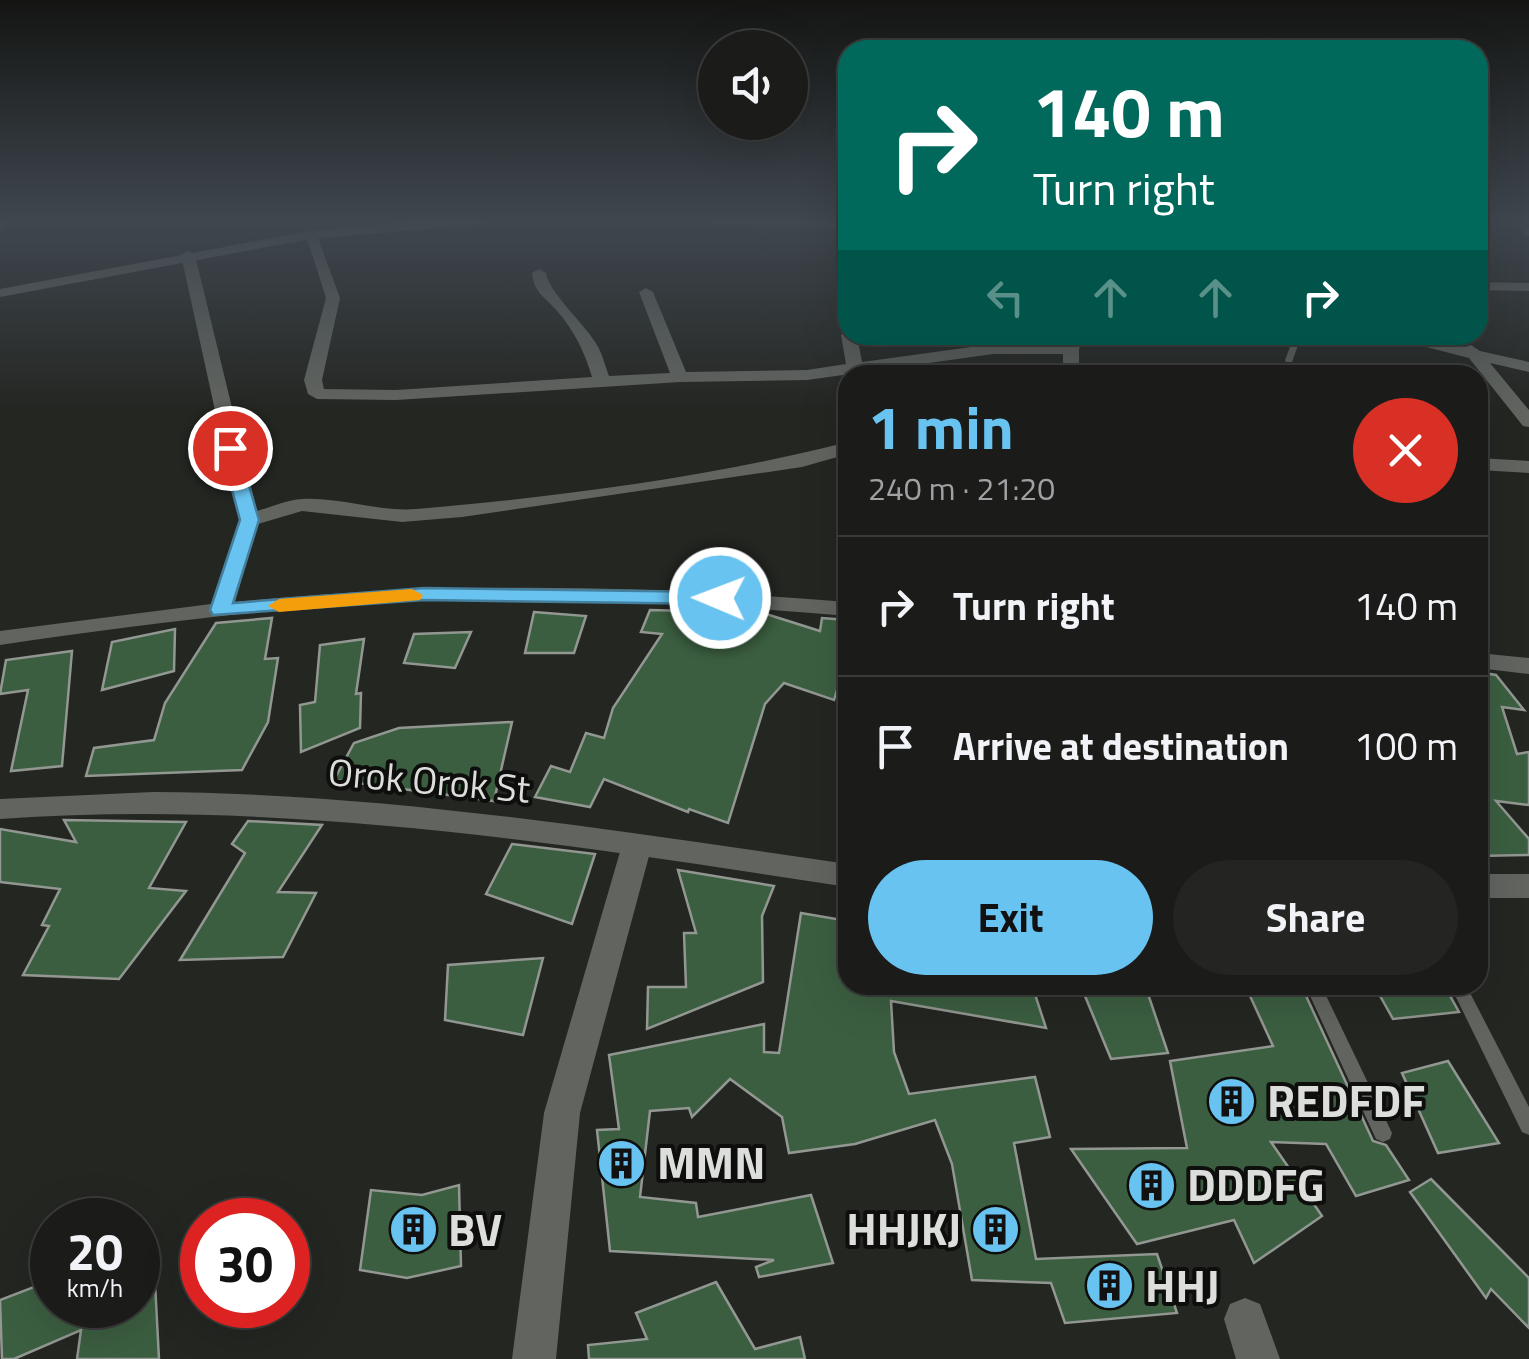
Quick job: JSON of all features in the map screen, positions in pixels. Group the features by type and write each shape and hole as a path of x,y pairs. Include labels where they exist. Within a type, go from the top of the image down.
{"street":[{"path":"0,294 51,283"},
{"path":"195,283 249,520 220,610"},
{"path":"328,283 333,298 313,380 317,394 396,395 838,371"},
{"path":"540,283 591,348 602,382"},
{"path":"1488,286 1529,286"},
{"path":"646,292 680,377"},
{"path":"878,365 1032,345"},
{"path":"1434,345 1529,367"},
{"path":"1467,345 1484,365"},
{"path":"1488,370 1529,422"},
{"path":"249,520 301,505 402,516 462,511 715,476 838,451"},
{"path":"1488,465 1529,467"},
{"path":"0,638 144,617 424,594 720,598 838,608"},
{"path":"1488,662 1529,666"},
{"name":"Orok Orok St","path":"0,808 106,802 239,805 518,828 838,875"},
{"path":"534,1359 562,1114 637,845"},
{"path":"1488,886 1529,886"}],"lane":[{"path":"1289,360 1295,345"},
{"path":"1318,995 1383,1133"},
{"path":"1463,995 1529,1126"}],"building":[{"path":"650,610 763,613 820,631 822,618 838,619 838,687 834,700 784,683 765,704 728,823 689,809 688,812 604,779 590,807 535,797 551,766 570,772 586,733 604,738 613,708 662,634 641,632"},
{"path":"534,612 586,616 574,653 525,653"},
{"path":"272,618 265,659 278,658 268,722 242,770 86,776 94,748 154,740 165,703 216,623"},
{"path":"175,629 174,671 102,690 112,642"},
{"path":"471,632 455,668 404,663 414,634"},
{"path":"364,639 356,694 361,693 360,728 301,752 300,705 315,702 320,645"},
{"path":"72,651 62,766 11,771 28,690 0,694 6,660"},
{"path":"1488,674 1496,675 1524,710 1502,707 1517,754 1529,752 1529,805 1496,801 1529,839 1529,855 1488,856"},
{"path":"512,722 494,801 334,780 354,743 399,728"},
{"path":"64,820 186,822 149,888 186,891 119,979 23,975 49,926 42,925 60,889 0,882 0,829 76,842"},
{"path":"248,821 322,825 278,892 316,893 283,957 180,960 245,853 232,844"},
{"path":"512,844 595,854 572,924 486,894"},
{"path":"678,870 774,886 762,916 763,982 647,1029 648,987 686,987 684,933 696,933"},
{"path":"801,913 838,919 838,995 1035,995 1046,1028 891,1001 894,1052 909,1094 1035,1077 1050,1137 1014,1143 1036,1259 1157,1254 1177,1313 1065,1323 1051,1283 972,1280 952,1164 935,1120 855,1144 789,1153 782,1117 730,1079 692,1117 689,1108 650,1111 640,1197 696,1203 698,1217 811,1195 833,1263 759,1277 756,1267 774,1260 610,1251 597,1130 619,1129 609,1055 764,1024 764,1052 779,1053"},
{"path":"543,958 523,1035 445,1020 448,965"},
{"path":"1148,995 1168,1053 1111,1059 1085,996"},
{"path":"1250,995 1306,995 1373,1141 1386,1145 1409,1180 1356,1196 1326,1144 1271,1142 1322,1216 1254,1263 1234,1220 1137,1244 1071,1149 1187,1148 1170,1061 1273,1046"},
{"path":"1380,995 1450,995 1459,1012 1393,1019"},
{"path":"1448,1061 1499,1143 1438,1153 1402,1073"},
{"path":"1431,1179 1529,1278 1529,1328 1491,1289 1486,1298 1410,1192"},
{"name":"BV","path":"459,1185 461,1266 407,1278 360,1270 371,1190 422,1195"},
{"path":"716,1282 755,1349 800,1337 805,1359 589,1359 588,1345 647,1339 636,1313"},
{"path":"30,1288 30,1328 157,1328 159,1359 77,1359 81,1330 14,1359 2,1359 0,1300"}],"slow traffic":[{"path":"279,606 412,595"}],"place":[{"name":"REDFDF","path":"1232,1101"},
{"name":"MMN","path":"622,1163"},
{"name":"DDDFG","path":"1152,1185"},
{"name":"HHJKJ","path":"996,1229"},
{"name":"BV","path":"413,1230"},
{"name":"HHJ","path":"1110,1286"}],"route":[{"path":"230,448 249,520 220,610 424,594 720,598"}]}
